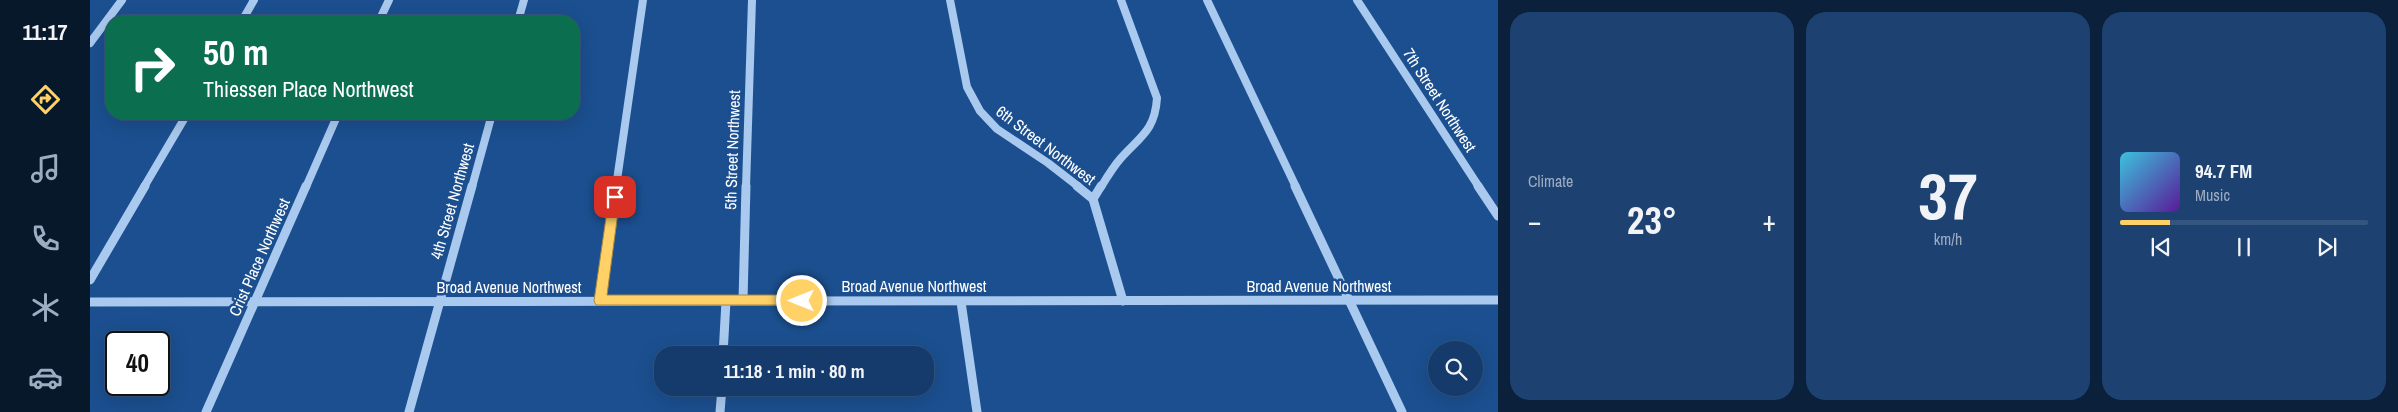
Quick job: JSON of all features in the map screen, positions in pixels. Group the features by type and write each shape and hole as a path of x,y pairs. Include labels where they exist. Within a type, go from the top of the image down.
{"street":[{"path":"111,15 122,0"},
{"path":"245,15 254,0"},
{"path":"382,15 389,0"},
{"path":"520,15 524,0"},
{"path":"600,301 643,0"},
{"name":"5th Street Northwest","path":"743,300 752,0"},
{"name":"6th Street Northwest","path":"950,0 967,87 971,99 987,122 1043,159 1093,199"},
{"path":"1121,0 1157,98 1157,111 1148,133 1119,159 1093,199 1123,301"},
{"path":"1207,0 1402,412"},
{"name":"7th Street Northwest","path":"1357,0 1498,216"},
{"path":"90,43 105,23"},
{"path":"90,280 183,120"},
{"name":"Crist Place Northwest","path":"206,412 335,120"},
{"name":"4th Street Northwest","path":"409,412 490,120"},
{"name":"Broad Avenue Northwest","path":"90,302 1498,300"},
{"path":"724,346 726,301"},
{"path":"961,302 977,412"},
{"path":"720,412 721,396"}],"route":[{"path":"615,197 600,301 802,301"}]}
